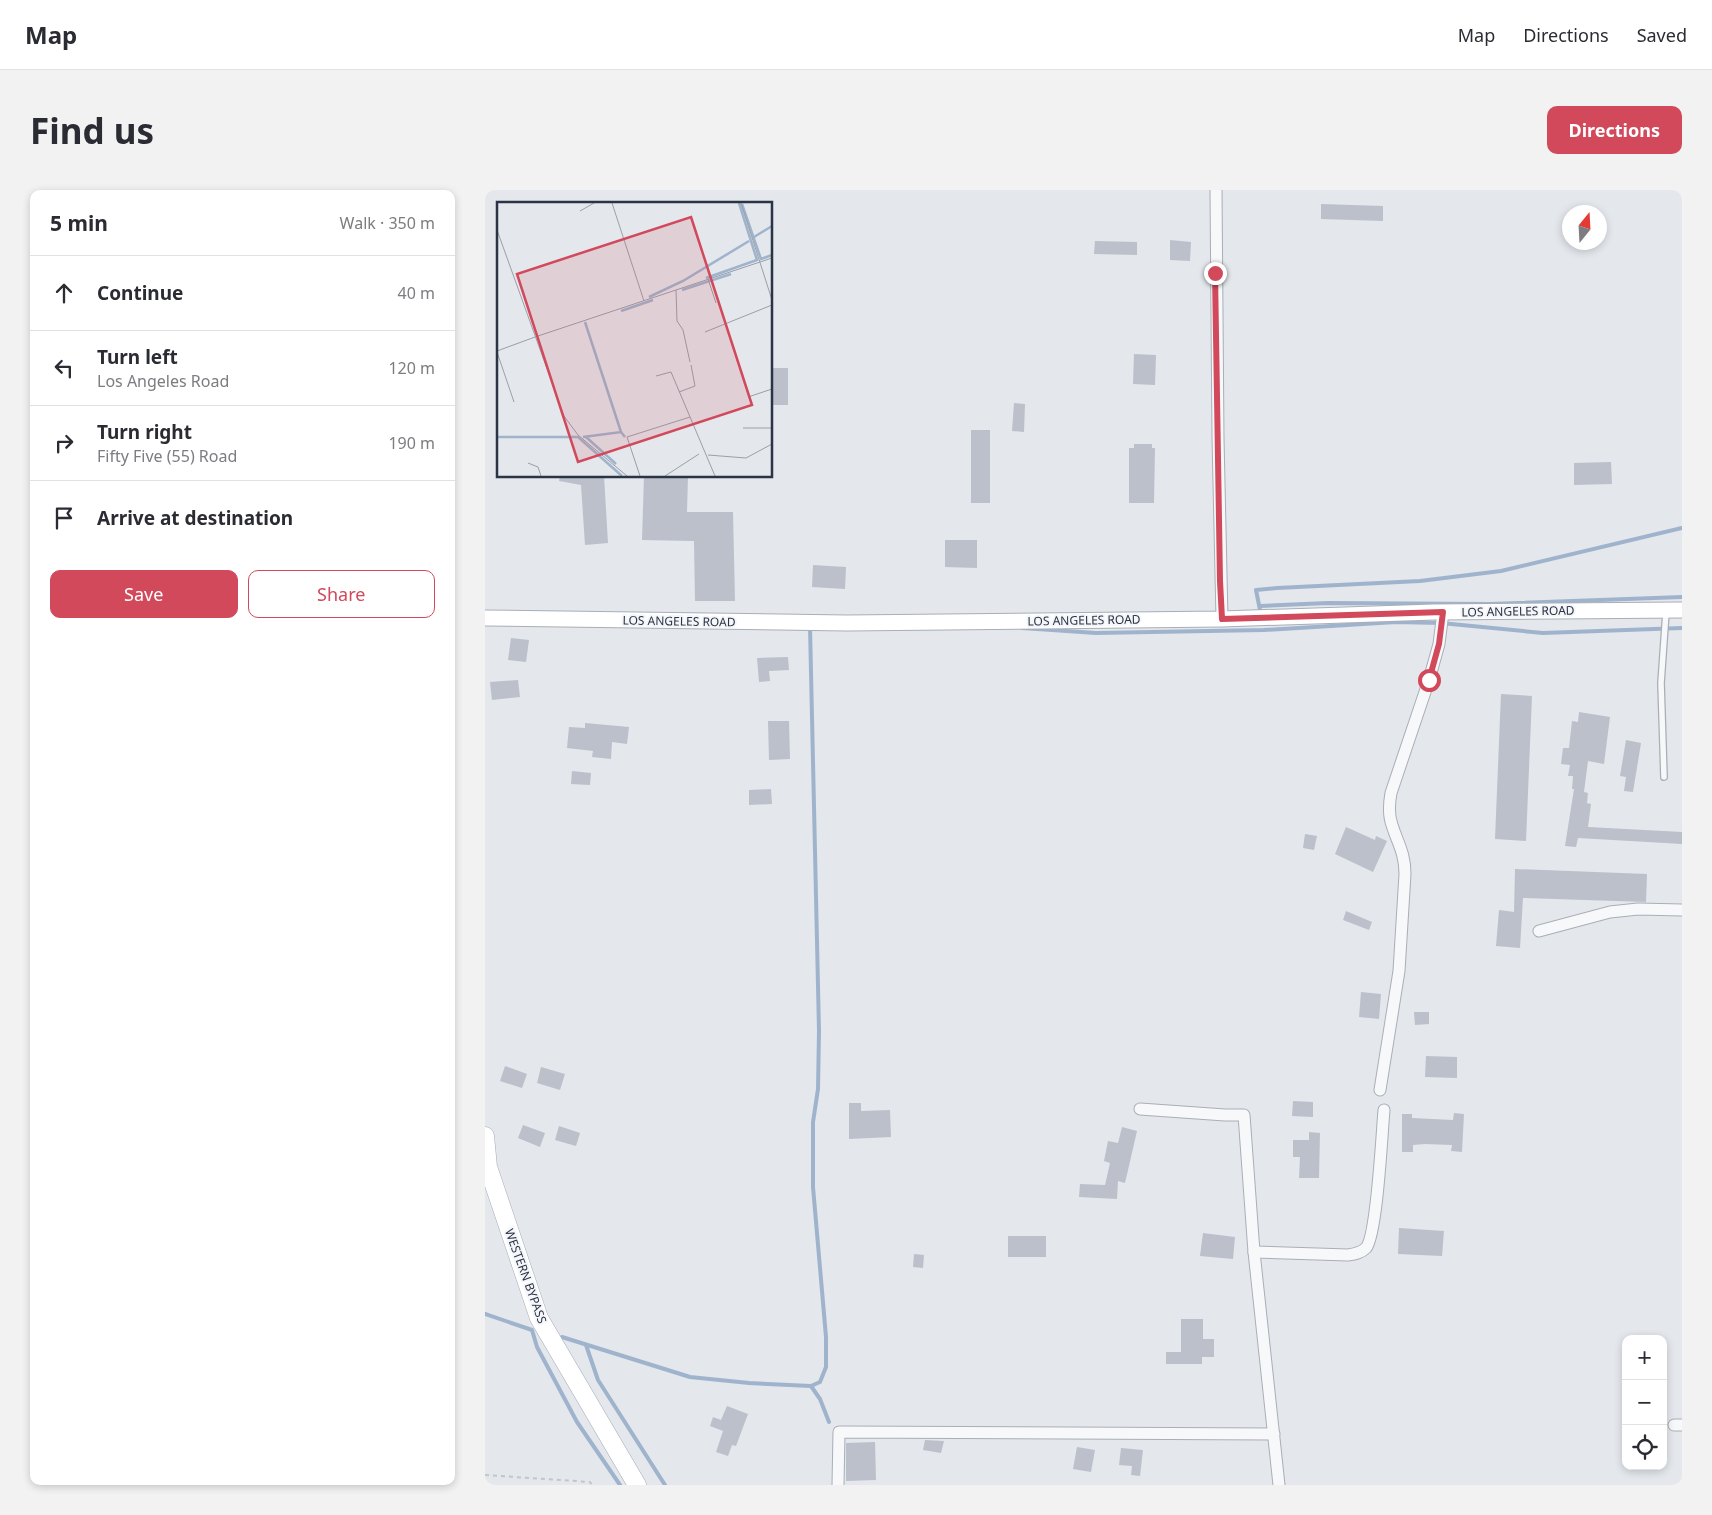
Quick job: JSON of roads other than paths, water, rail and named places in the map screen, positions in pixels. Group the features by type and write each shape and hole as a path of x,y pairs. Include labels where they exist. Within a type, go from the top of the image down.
{"main road":[{"name":"LOS ANGELES ROAD","path":"485,618 847,623 1222,619 1443,612 1682,610"},
{"name":"WESTERN BYPASS","path":"485,1136 488,1167 539,1318 637,1485"}],"street":[{"path":"1216,190 1217,438 1222,619"},
{"path":"1380,1090 1399,971 1405,874 1405,860 1391,824 1389,807 1391,793 1429,680 1439,644 1443,612"},
{"path":"1539,930 1610,912 1638,909 1682,910"},
{"path":"1140,1109 1244,1115 1254,1252 1279,1485"},
{"path":"1254,1252 1348,1255 1361,1252 1367,1246 1375,1205 1384,1110"},
{"path":"838,1485 839,1432 1274,1434"}],"lane":[{"path":"1665,777 1661,683 1666,610"}],"waterway":[{"path":"1261,615 1256,590 1420,581 1501,571 1682,528"},
{"path":"1260,606 1328,603 1489,604 1682,597"},
{"path":"1022,628 1096,633 1264,630 1396,622 1441,623 1543,633 1682,628"},
{"path":"810,627 819,1031 818,1089 813,1122 813,1187 826,1337 826,1367 820,1382 811,1386"},
{"path":"485,1314 532,1330 537,1347 577,1422 620,1485"},
{"path":"562,1337 690,1377 749,1383 811,1386 820,1399 829,1422"},
{"path":"586,1345 598,1380 665,1485"}]}
